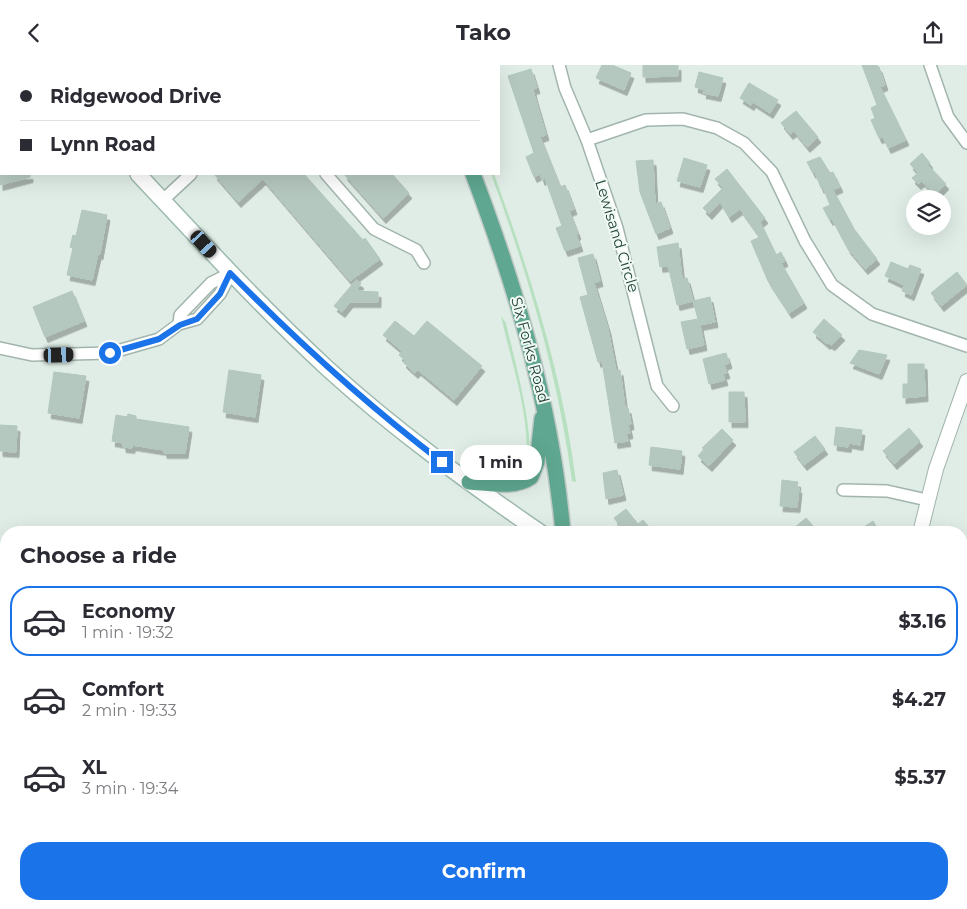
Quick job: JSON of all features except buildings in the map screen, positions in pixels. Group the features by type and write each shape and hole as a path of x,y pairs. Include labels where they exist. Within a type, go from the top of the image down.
{"main road":[{"path":"139,175 230,273 329,369 404,433 468,482 531,526"},
{"name":"Six Forks Road","path":"472,175 508,270 545,409 562,526"},
{"path":"468,482 505,485 520,483 532,477 535,472 540,427 545,409"}],"street":[{"name":"Lewisand Circle","path":"559,65 566,88 588,140 617,228 657,386 672,406"},
{"path":"930,65 948,117 967,143"},
{"path":"588,140 646,120 683,119 718,128 744,143 772,172 804,241 832,285 872,314 967,346"},
{"path":"163,200 190,175"},
{"path":"327,175 374,229 416,250 424,263"},
{"path":"0,348 32,355 110,353 159,339 180,325 197,319 220,294 230,273"},
{"path":"921,526 927,500 948,433 967,381"},
{"path":"842,490 887,491 927,500"}],"green space":[{"path":"491,175 494,175 507,211 544,326 563,403 576,482 572,481 559,402 540,325 505,212"},
{"path":"501,316 506,323 528,423 529,461 525,473 527,454 524,414"}],"route":[{"path":"110,353 159,339 180,325 197,319 220,294 230,273 329,369 404,433 442,462"}]}
